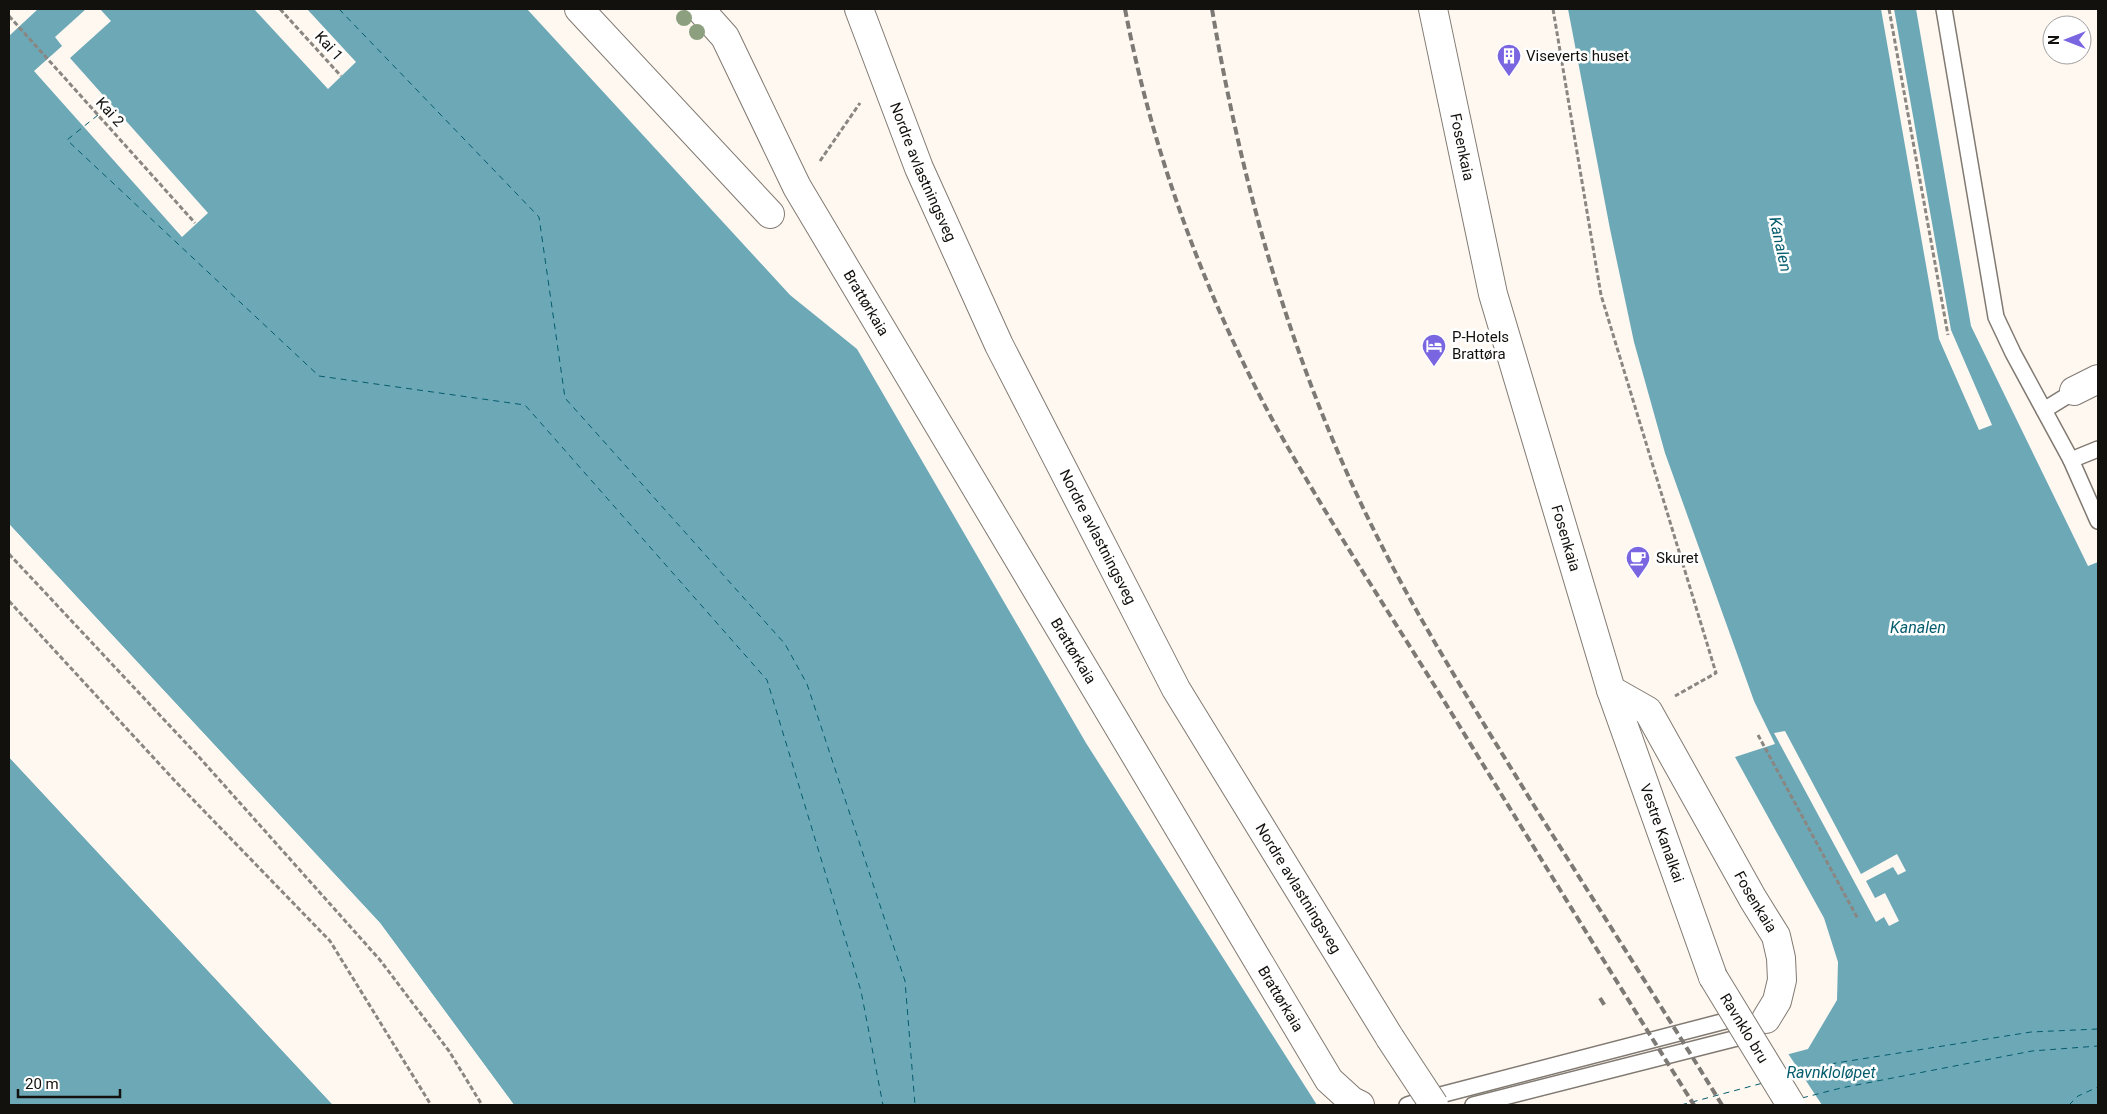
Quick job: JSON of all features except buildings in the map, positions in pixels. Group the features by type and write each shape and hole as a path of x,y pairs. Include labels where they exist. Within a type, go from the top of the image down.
{"main road":[{"path":"579,9 770,214"},
{"name":"Brattørkaia","path":"700,9 725,37 801,195 1329,1080 1352,1101 1360,1105"},
{"name":"Nordre avlastningsveg","path":"859,9 919,168 999,345 1176,690 1390,1038 1434,1105"},
{"name":"Fosenkaia","path":"1433,9 1493,294 1611,690 1648,712 1753,899 1776,936 1781,958 1782,980 1777,1002 1766,1019"},
{"path":"2072,393 2098,379"},
{"name":"Vestre Kanalkai","path":"1611,690 1712,977"},
{"name":"Ravnklo bru","path":"1712,977 1791,1105"}],"lane":[{"path":"1944,9 1996,318 2071,460 2098,521"},
{"path":"2044,410 2072,393"},
{"path":"2071,460 2098,449"},
{"path":"1407,1105 1733,1019 1766,1019"},
{"name":"Fosenkaia","path":"1473,1105 1749,1035 1766,1019"}],"path":[{"name":"Kai 1","path":"280,9 341,76"},
{"path":"1553,9 1601,295 1716,672 1648,712"},
{"path":"1889,9 1948,335"},
{"name":"Kai 2","path":"9,16 195,223"},
{"path":"801,195 821,188 822,172 820,160 860,103 857,94"},
{"path":"9,554 199,757 380,960 449,1051 482,1105"},
{"path":"9,601 175,781 330,941 431,1105"},
{"path":"1758,734 1858,920"}],"water":[{"path":"38,9 527,9 790,295 857,349 1086,743 1317,1105 514,1105 380,923 9,524 9,36"},
{"name":"Kanalen","path":"1568,9 1916,9 1971,326 2088,566 2098,562 2098,1105 1595,1105 1808,1049 1837,1000 1838,962 1824,918 1735,757 1775,744 1754,701 1665,453 1634,342 1610,229"},
{"path":"9,757 333,1105 9,1105"}],"pier":[{"path":"86,9 100,9 111,21 70,58 208,213 182,237 34,71 62,46 55,37"},
{"path":"254,9 307,9 356,62 328,89"},
{"path":"1881,9 1894,9 1951,330 1992,425 1979,430 1939,339"},
{"path":"9,524 380,923 514,1105 511,1105 378,924 9,528"},
{"path":"1785,731 1861,874 1897,854 1906,871 1898,875 1893,867 1866,881 1875,898 1885,893 1899,921 1889,926 1884,917 1876,922 1774,733"},
{"path":"9,755 336,1105 333,1105"},
{"path":"1787,1052 1822,1105 1592,1105 1594,1103"}],"ferry route":[{"path":"339,9 539,217 565,398 785,644 807,684 905,981 915,1105"},
{"path":"98,115 67,140 319,376 525,405 767,680 861,991 883,1105"},
{"path":"1788,1076 1836,1063 2031,1032 2098,1029"},
{"path":"1802,1098 1841,1088 2032,1051 2098,1046"},
{"path":"1681,1105 1763,1083"},
{"path":"2069,1105 2078,1096 2098,1087"}],"railway":[{"path":"1125,9 1151,118 1185,225 1205,278 1252,380 1297,464 1337,531 1694,1105"},
{"path":"1212,9 1240,150 1278,289 1301,358 1355,491 1404,588 1458,681 1722,1105"},
{"path":"1600,998 1605,1006"}],"place":[{"name":"Viseverts huset","path":"1509,77"},
{"name":"P-Hotels Brattøra","path":"1434,367"},
{"name":"Skuret","path":"1638,579"}],"water label":[{"name":"Ravnkloløpet","path":"1831,1072"}]}
